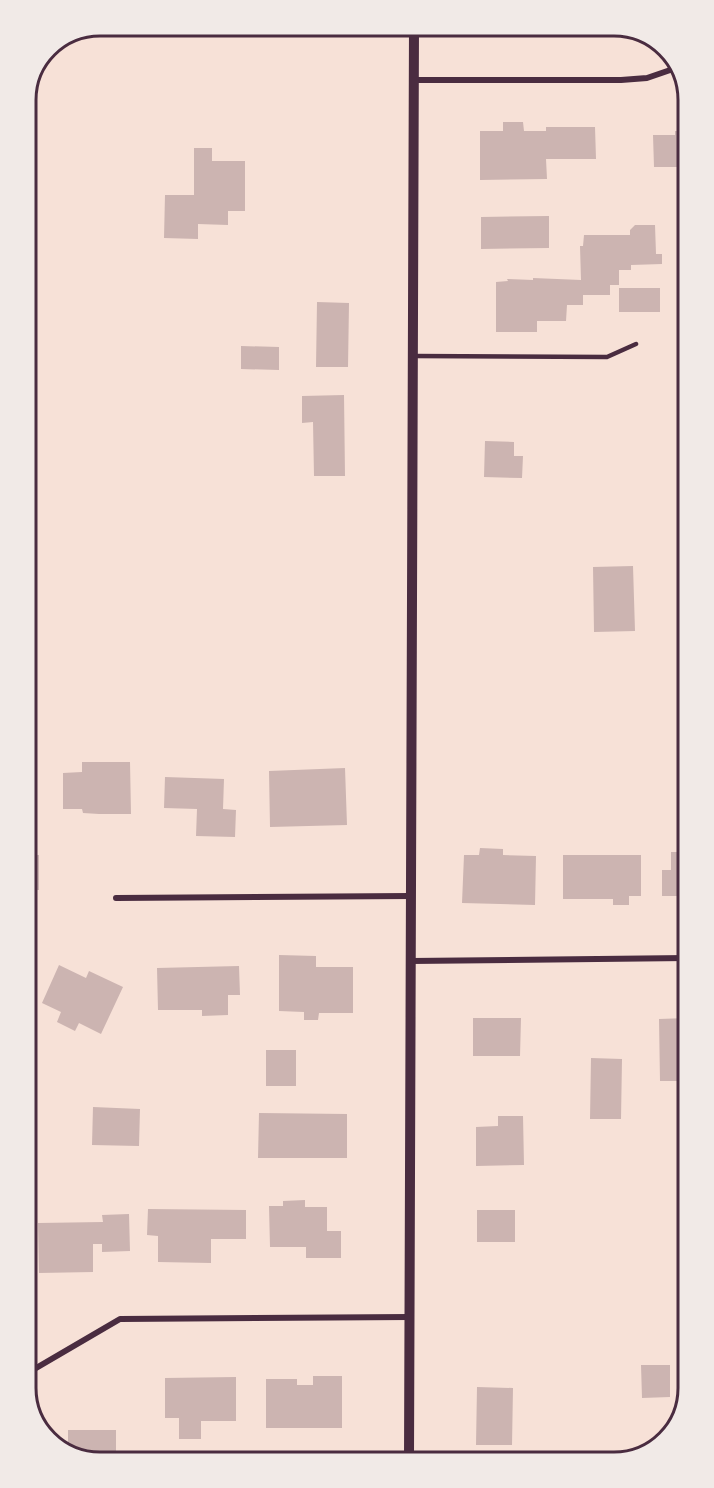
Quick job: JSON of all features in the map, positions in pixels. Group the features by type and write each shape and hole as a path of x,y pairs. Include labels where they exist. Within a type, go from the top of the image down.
{"street":[{"path":"409,1452 414,36"},
{"path":"414,80 621,80 647,78 670,70"},
{"path":"116,898 412,896"},
{"path":"411,961 678,958"},
{"path":"36,1368 120,1319 410,1317"}],"lane":[{"path":"412,356 607,357 636,344"}],"building":[{"path":"503,122 523,122 524,131 546,131 546,127 595,127 596,159 546,159 547,179 480,180 480,131 503,131"},
{"path":"675,131 678,131 678,167 654,167 653,135 675,135"},
{"path":"194,148 212,148 212,161 245,161 245,211 228,211 228,225 198,224 198,239 164,238 165,195 194,195"},
{"path":"549,216 549,248 481,249 481,217"},
{"path":"635,225 655,225 656,254 662,254 662,264 631,265 631,270 619,270 619,285 610,285 610,295 583,295 583,305 567,305 566,321 537,321 537,332 496,332 496,282 508,281 507,279 533,280 533,278 581,280 580,246 583,246 584,235 630,235 630,230"},
{"path":"619,288 660,288 660,312 619,312"},
{"path":"317,302 349,303 348,367 316,367"},
{"path":"241,346 279,347 279,370 241,369"},
{"path":"344,395 345,476 314,476 313,422 302,423 302,396"},
{"path":"485,441 514,442 514,456 523,456 522,478 484,477"},
{"path":"633,566 635,631 594,632 593,567"},
{"path":"82,762 130,762 131,814 83,813 82,809 63,809 63,773 82,772"},
{"path":"345,768 347,825 270,827 269,771"},
{"path":"165,777 224,779 223,809 236,810 235,837 196,836 197,809 164,808"},
{"path":"480,848 503,849 503,855 536,856 535,905 462,903 464,855 479,855"},
{"path":"671,852 678,852 678,896 662,896 662,870 671,870"},
{"path":"36,855 39,855 39,890 36,890"},
{"path":"563,855 641,855 641,896 629,896 629,905 613,905 613,899 563,899"},
{"path":"279,955 316,956 316,967 353,967 353,1013 319,1013 318,1020 304,1020 304,1012 279,1011"},
{"path":"59,965 86,978 89,971 123,987 101,1034 79,1023 75,1031 57,1022 61,1012 42,1003"},
{"path":"239,966 240,995 228,995 228,1015 202,1016 202,1010 158,1010 157,968"},
{"path":"473,1018 521,1018 520,1056 473,1056"},
{"path":"678,1018 678,1081 660,1081 659,1019"},
{"path":"266,1050 296,1050 296,1086 266,1086"},
{"path":"591,1058 622,1059 621,1119 590,1119"},
{"path":"93,1107 140,1109 139,1146 92,1145"},
{"path":"259,1113 347,1114 347,1158 258,1158"},
{"path":"498,1116 523,1116 524,1165 476,1166 476,1127 498,1126"},
{"path":"305,1200 305,1207 327,1207 327,1231 341,1231 341,1258 306,1258 306,1247 270,1247 269,1206 283,1206 283,1201"},
{"path":"148,1209 246,1210 246,1239 211,1239 211,1263 158,1262 158,1236 147,1235"},
{"path":"477,1210 515,1210 515,1242 477,1242"},
{"path":"129,1214 130,1251 102,1252 102,1244 93,1244 93,1272 39,1273 38,1223 103,1222 102,1215"},
{"path":"641,1365 670,1365 670,1397 642,1398"},
{"path":"313,1376 342,1376 342,1428 266,1428 266,1379 297,1379 297,1385 313,1385"},
{"path":"236,1377 236,1421 201,1421 201,1439 179,1439 179,1418 165,1418 165,1378"},
{"path":"477,1387 513,1388 512,1445 476,1445"},
{"path":"68,1430 116,1430 116,1452 88,1451 68,1443"}]}
